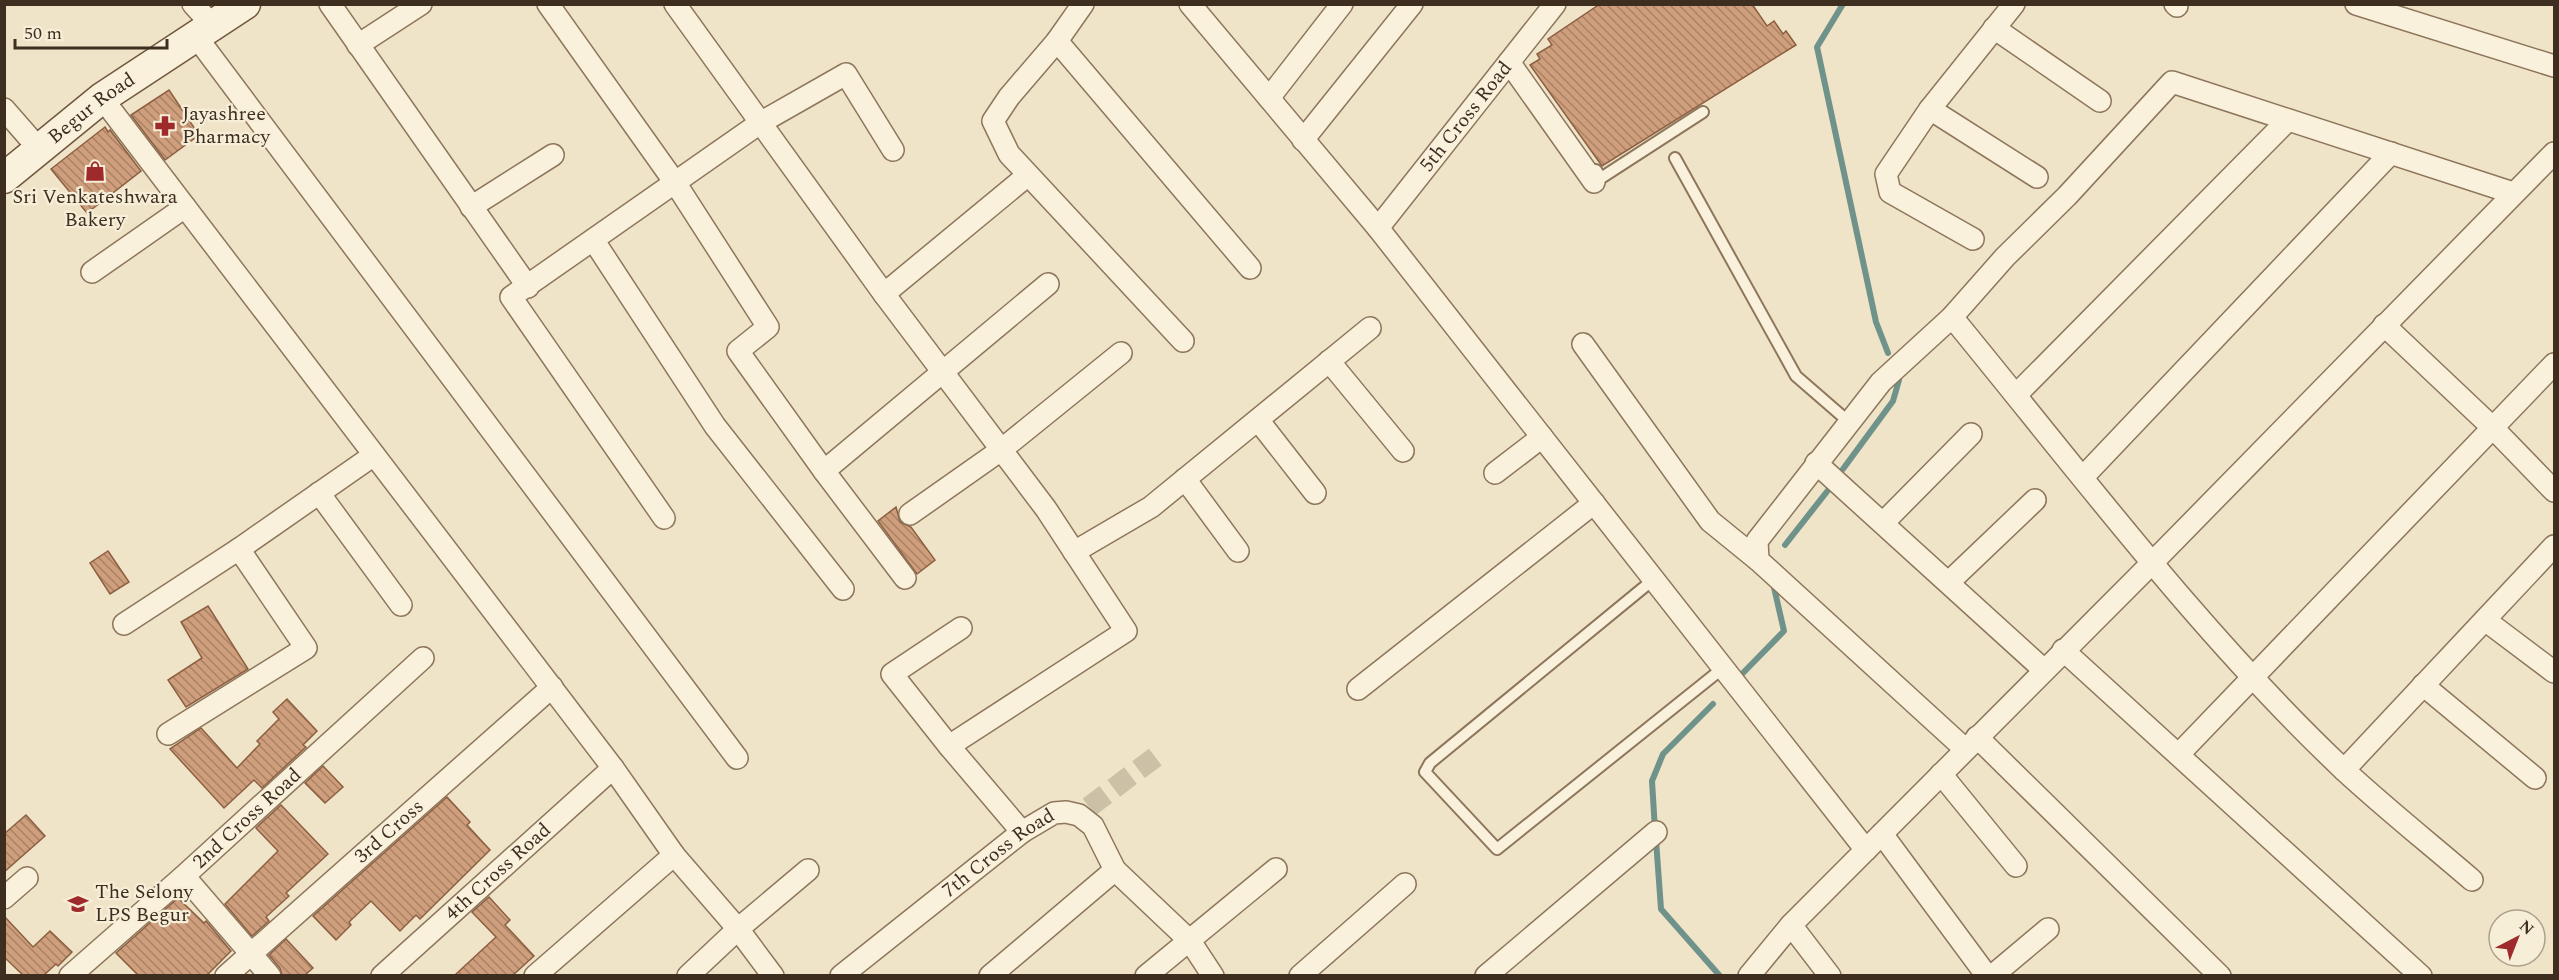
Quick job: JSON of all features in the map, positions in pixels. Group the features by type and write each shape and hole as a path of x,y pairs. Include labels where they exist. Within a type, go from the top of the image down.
{"main road":[{"name":"Begur Road","path":"4,178 200,22 245,4"}],"street":[{"path":"330,4 528,287"},
{"path":"358,45 421,4"},
{"path":"548,4 676,184 768,327 738,351 824,471 905,578"},
{"path":"675,4 884,294 1046,509 1126,631 949,746"},
{"path":"1083,4 1057,41 1009,97 993,121 1009,154 1183,341"},
{"path":"1190,4 1378,228 1866,850"},
{"path":"1269,98 1342,4"},
{"path":"1303,140 1412,4"},
{"name":"5th Cross Road","path":"1378,228 1555,4"},
{"path":"1973,239 1890,192 1886,174 1930,109 2014,4"},
{"path":"2356,4 2554,66"},
{"path":"200,22 737,758"},
{"path":"1994,28 2100,100"},
{"path":"1057,41 1250,268"},
{"path":"1509,62 1555,126 1579,152 1594,182"},
{"path":"663,518 511,297 676,184 760,123 846,74 893,150"},
{"path":"1758,560 1757,541 1881,382 1952,317 2005,257 2067,196 2172,82 2513,193"},
{"path":"102,98 614,768 674,855 738,929 773,975"},
{"path":"4,109 39,149"},
{"path":"1930,109 2037,177"},
{"path":"2016,395 2288,120"},
{"path":"2083,477 2391,153"},
{"path":"1749,975 1791,925 2153,562 2554,153"},
{"path":"471,207 553,155"},
{"path":"884,294 1028,175"},
{"path":"92,272 185,207"},
{"path":"594,241 715,426 843,589"},
{"path":"824,471 1048,284"},
{"path":"1952,317 2153,562 2253,678 2344,771 2472,880"},
{"path":"2384,325 2493,428 2554,491"},
{"path":"1074,552 1151,507 1370,328"},
{"path":"1583,344 1710,520 1971,743 2220,975"},
{"path":"910,514 1001,450 1121,353"},
{"path":"1329,361 1403,451"},
{"path":"2179,754 2554,364"},
{"path":"1258,420 1315,493"},
{"path":"1884,522 1971,434"},
{"path":"1495,473 1542,437"},
{"path":"124,624 239,549 374,455"},
{"path":"1816,463 1884,522 2044,670"},
{"path":"1185,479 1238,550"},
{"path":"319,493 401,605"},
{"path":"1949,582 2035,500"},
{"path":"1358,689 1594,503"},
{"path":"2344,771 2554,546"},
{"path":"168,734 306,648 239,549"},
{"path":"2485,620 2554,672"},
{"path":"961,628 892,674 1022,832"},
{"path":"2063,650 2421,975"},
{"name":"2nd Cross Road","path":"70,975 184,876 423,658"},
{"path":"2423,685 2535,778"},
{"name":"3rd Cross","path":"226,975 552,687"},
{"name":"4th Cross Road","path":"382,975 614,768"},
{"path":"1941,774 2016,866"},
{"name":"7th Cross Road","path":"841,975 1022,832 1054,813 1084,811 1115,870 1190,941 1213,975"},
{"path":"1486,975 1656,832"},
{"path":"1882,834 1987,975"},
{"path":"535,975 674,855"},
{"path":"1146,975 1276,869"},
{"path":"688,975 808,870"},
{"path":"990,975 1115,870"},
{"path":"184,876 270,975"},
{"path":"4,898 27,878"},
{"path":"1300,975 1405,884"},
{"path":"1791,925 1830,975"},
{"path":"1992,975 2048,929"}],"lane":[{"path":"1579,152 1601,178 1703,112"},
{"path":"1675,158 1796,376 1849,422"},
{"path":"1654,579 1430,763 1425,772 1497,849 1723,668"}],"building":[{"path":"1600,4 1752,4 1767,26 1774,21 1783,34 1786,31 1796,45 1602,166 1530,65 1540,59 1537,54 1552,45 1548,39"},
{"name":"Jayashree Pharmacy","path":"169,90 199,135 165,160 131,115"},
{"name":"Sri Venkateshwara Bakery","path":"105,127 108,132 110,130 141,171 87,213 51,169"},
{"path":"896,507 900,522 911,527 935,560 917,574 878,521"},
{"path":"108,551 129,582 110,594 90,563"},
{"path":"208,606 248,669 186,707 168,680 202,658 181,622"},
{"path":"287,699 317,731 303,745 306,747 262,788 254,780 224,808 170,749 201,728 237,768 260,744 257,741 279,719 273,712"},
{"path":"323,766 343,787 325,803 305,783"},
{"path":"447,797 470,822 467,825 490,850 420,919 416,915 400,931 371,901 349,922 351,925 336,940 313,916"},
{"path":"281,805 328,854 286,893 289,896 266,917 269,921 252,936 225,904 278,851 256,828"},
{"path":"26,815 45,836 4,872 4,834"},
{"path":"489,897 510,920 505,925 534,956 513,975 455,975 496,937 472,912"},
{"path":"178,898 204,923 206,921 231,951 207,975 138,975 116,953"},
{"path":"4,916 33,947 50,931 72,952 58,966 56,964 44,975 23,975 4,957"},
{"path":"286,939 313,968 305,975 282,975 280,968 269,955"}],"waterway":[{"path":"1843,4 1817,47 1876,322 1888,353"},
{"path":"1843,469 1893,401 1899,380"},
{"path":"1785,545 1829,489"},
{"path":"1741,675 1784,631 1773,583"},
{"path":"1655,830 1652,781 1663,754 1713,704"},
{"path":"1656,840 1661,909 1720,976"}],"tunnel":[{"path":"1089,807 1162,752"}],"place":[{"name":"Jayashree Pharmacy","path":"165,126"},
{"name":"Sri Venkateshwara Bakery","path":"95,171"},
{"name":"The Selony LPS Begur","path":"78,904"}]}
